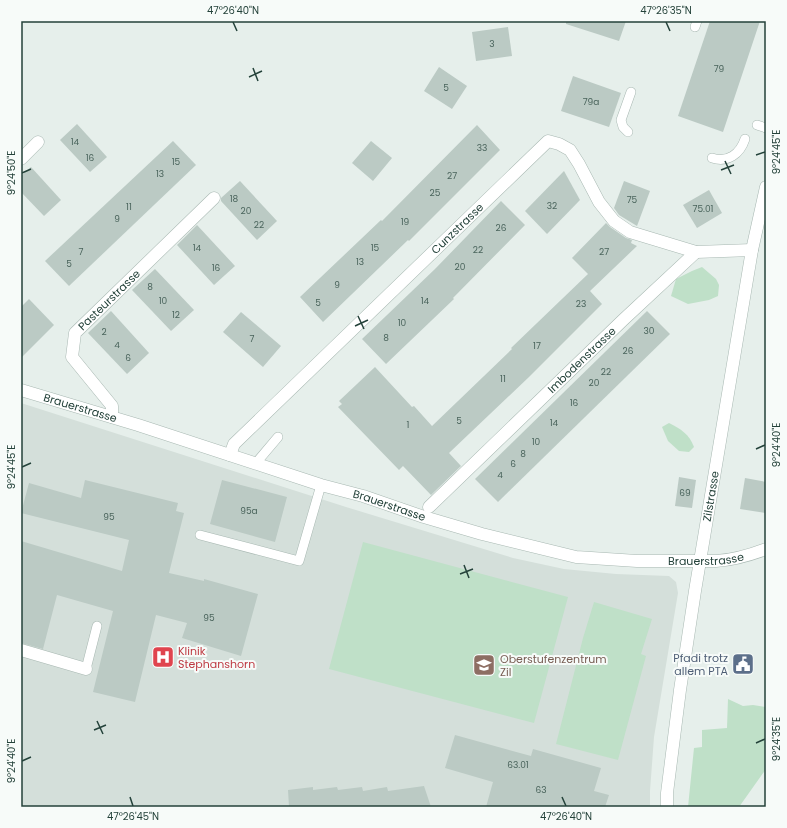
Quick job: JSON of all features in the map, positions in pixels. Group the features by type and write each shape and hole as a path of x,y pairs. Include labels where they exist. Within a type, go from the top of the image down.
{"street":[{"name":"Cunzstrasse","path":"230,455 234,444 548,141 559,144 570,150 599,202 614,221 630,232 696,252"},
{"path":"21,159 38,142"},
{"name":"Zilstrasse","path":"667,807 667,793 680,690 700,561 752,250 766,186"},
{"name":"Pasteurstrasse","path":"112,417 112,406 72,357 76,333 214,198"},
{"path":"696,252 752,250"},
{"name":"Imbodenstrasse","path":"429,507 622,320 696,252"},
{"name":"Brauerstrasse","path":"21,390 112,417 424,517 482,534 576,557 637,561 726,561 766,549"},
{"path":"21,650 86,669"}],"lane":[{"path":"628,132 623,127 622,120 631,92"},
{"path":"757,125 766,128"},
{"path":"712,158 718,160 730,158 737,153 745,138"},
{"path":"256,464 278,437"},
{"path":"200,535 299,561 321,485"},
{"path":"86,669 97,626"}],"shaded area":[{"path":"21,403 346,507 513,558 564,569 616,574 669,576 676,582 678,593 654,737 650,807 21,807"}],"green space":[{"path":"702,267 716,279 719,285 718,296 709,300 688,304 671,296 676,279"},
{"path":"669,423 681,430 690,439 694,447 689,452 679,451 668,441 662,427"},
{"path":"363,542 568,597 534,723 329,669"},
{"path":"594,602 652,619 641,654 646,656 618,760 556,744 583,638"},
{"path":"728,699 743,706 753,705 766,707 766,769 739,807 688,807 694,748 702,747 702,730 727,728"}],"building":[{"path":"566,21 626,21 619,41 566,24"},
{"path":"710,21 760,21 723,132 678,116"},
{"path":"508,27 512,56 476,61 472,32"},
{"path":"439,67 467,86 452,109 424,91"},
{"path":"573,76 621,93 609,127 561,111"},
{"path":"77,124 107,157 90,172 60,140"},
{"path":"477,125 500,150 409,241 408,240 323,322 300,297 381,220 382,221"},
{"path":"173,141 196,165 69,286 45,261"},
{"path":"371,141 392,158 373,181 352,163"},
{"path":"31,167 61,200 44,216 21,192 21,176"},
{"path":"564,171 580,200 547,234 525,211"},
{"path":"240,181 277,221 257,240 221,201 221,198"},
{"path":"624,181 650,191 637,226 619,215 614,208"},
{"path":"709,190 722,213 697,228 683,205"},
{"path":"501,201 525,225 453,298 454,299 386,364 362,339 435,269"},
{"path":"606,223 626,238 632,240 631,243 637,246 590,291 602,304 529,377 449,453 461,466 431,495 403,466 399,470 338,407 342,404 339,401 375,367 432,426 588,274 572,258"},
{"path":"197,225 235,266 214,285 177,245"},
{"path":"155,269 194,310 171,331 132,290"},
{"path":"29,299 54,325 21,358 21,307"},
{"path":"111,311 149,353 127,374 88,333"},
{"path":"647,311 670,334 498,502 475,479"},
{"path":"241,312 281,346 263,367 223,332"},
{"path":"679,477 696,480 692,508 675,506"},
{"path":"745,478 766,482 766,513 740,509"},
{"path":"85,480 178,503 176,511 184,513 169,573 204,581 204,579 258,594 241,656 182,638 187,623 156,615 135,702 93,692 113,611 57,595 43,649 21,643 21,541 122,571 129,540 21,513 29,483 81,498"},
{"path":"222,480 287,497 275,542 210,524"},
{"path":"455,735 531,756 533,749 601,768 594,791 609,795 605,807 486,807 493,782 445,768"},
{"path":"424,786 431,807 289,807 288,790 313,787 313,790 337,787 338,790 362,787 363,791 387,787 388,791"}],"place":[{"name":"Klinik Stephanshorn","path":"163,657"},
{"name":"Pfadi trotz allem PTA","path":"743,664"},
{"name":"Oberstufenzentrum Zil","path":"484,665"}]}
